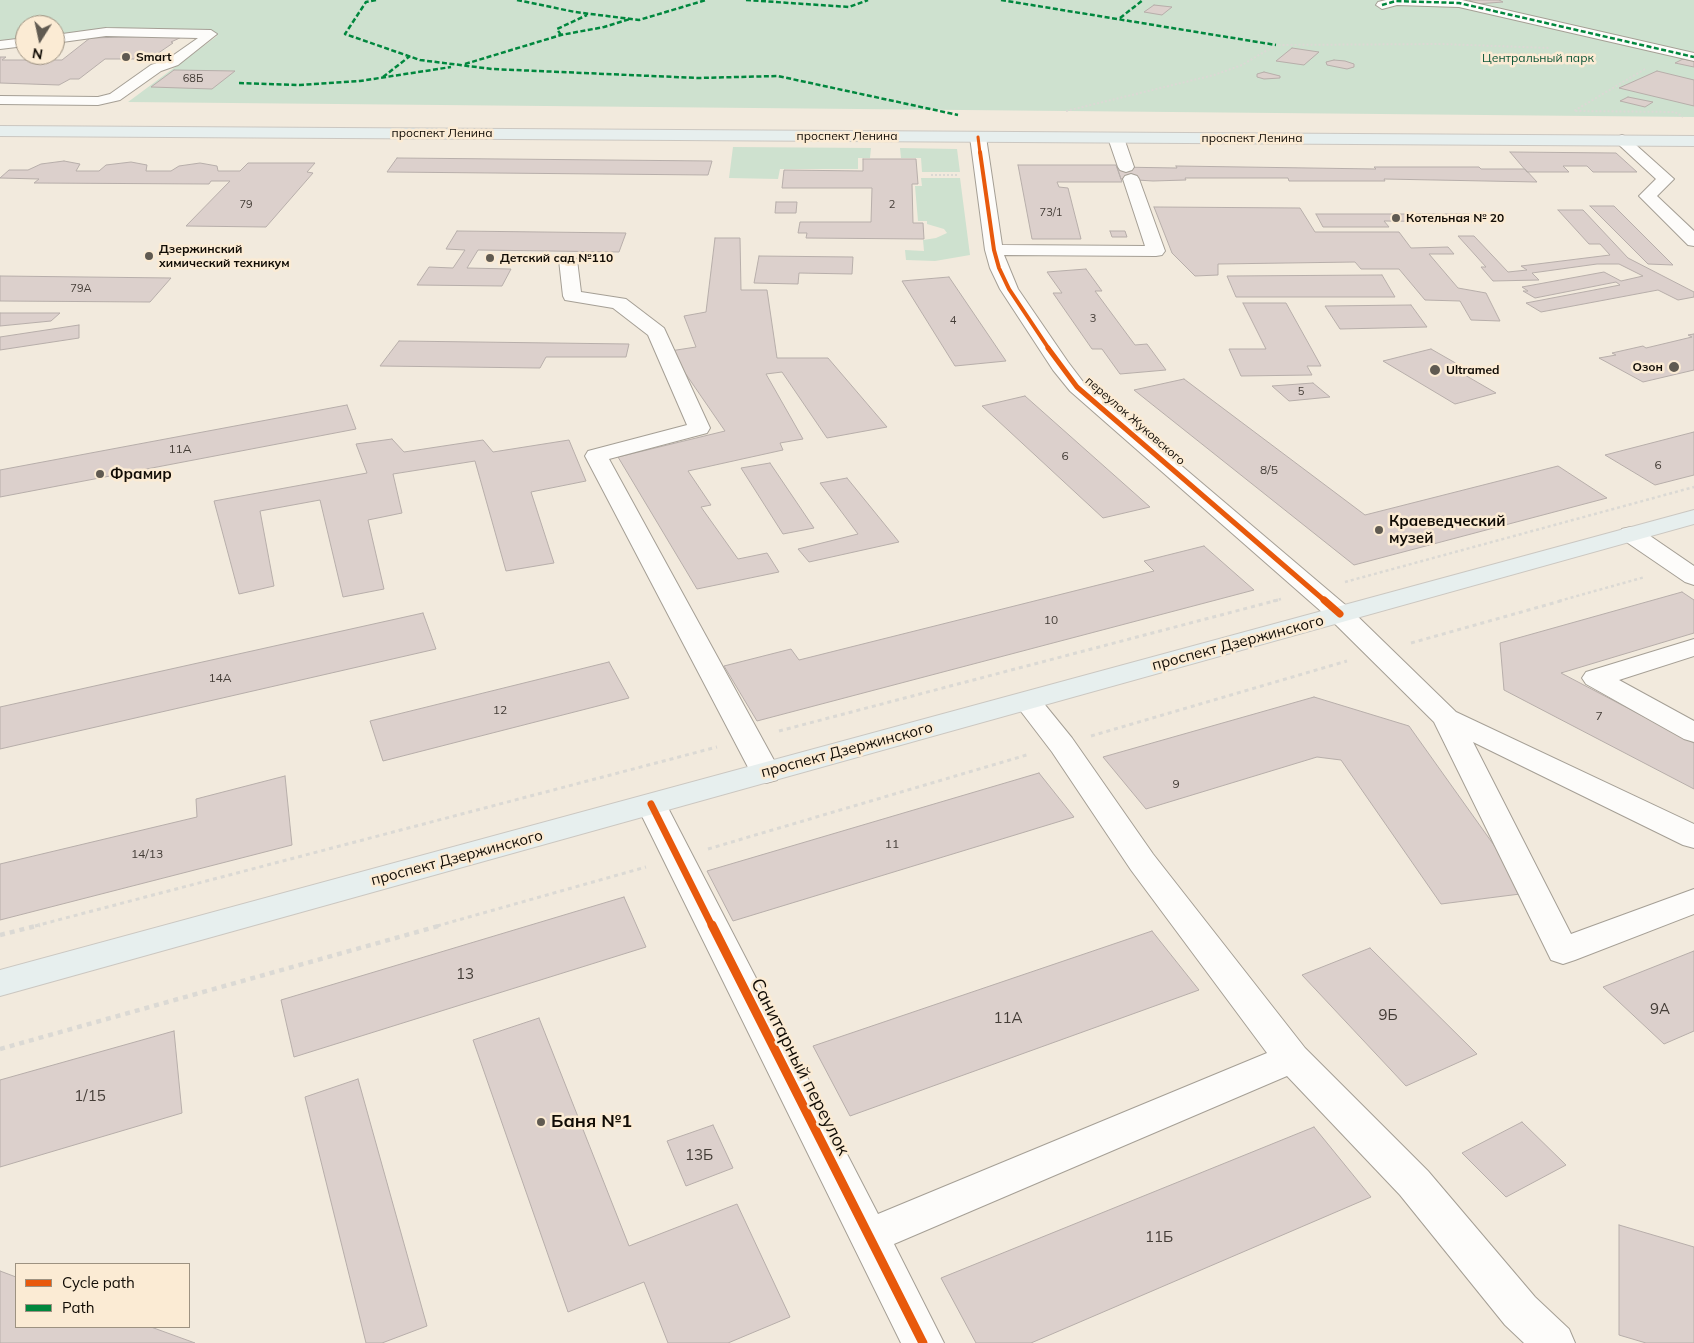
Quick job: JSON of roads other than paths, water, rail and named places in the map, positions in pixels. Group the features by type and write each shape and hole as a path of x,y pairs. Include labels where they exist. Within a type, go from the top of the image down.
{"main road":[{"name":"проспект Ленина","path":"0,131 1694,141"},
{"name":"проспект Дзержинского","path":"0,983 1694,517"}],"street":[{"path":"1382,5 1396,1 1456,1 1694,57"},
{"path":"0,100 98,101 115,97 156,68 172,62 212,34 106,32 65,37"},
{"path":"0,45 15,43"},
{"name":"переулок Жуковского","path":"978,137 994,250 999,268 1010,289 1060,366 1077,387 1340,614 1446,718"},
{"path":"994,250 1156,251 1116,138"},
{"path":"1622,140 1666,179 1647,196 1692,237"},
{"path":"568,260 572,296 619,303 657,332 699,428 596,456 766,773"},
{"path":"1630,534 1687,572"},
{"path":"1694,647 1596,678 1694,733"},
{"path":"1027,701 1062,745 1142,862 1292,1058 1414,1183 1520,1311 1554,1343"},
{"path":"1446,718 1694,837"},
{"path":"1446,718 1563,951 1694,901"},
{"name":"Санитарный переулок","path":"651,804 923,1343"},
{"path":"869,1236 1292,1058"}],"place":[{"name":"Smart","path":"126,57"},
{"name":"Котельная № 20","path":"1396,218"},
{"name":"Дзержинский химический техникум","path":"149,256"},
{"name":"Детский сад №110","path":"490,258"},
{"name":"Озон","path":"1674,367"},
{"name":"Ultramed","path":"1435,370"},
{"name":"Фрамир","path":"100,474"},
{"name":"Краеведческий музей","path":"1379,530"},
{"name":"Баня №1","path":"541,1122"}],"park label":[{"name":"Центральный парк","path":"1538,58"}]}
